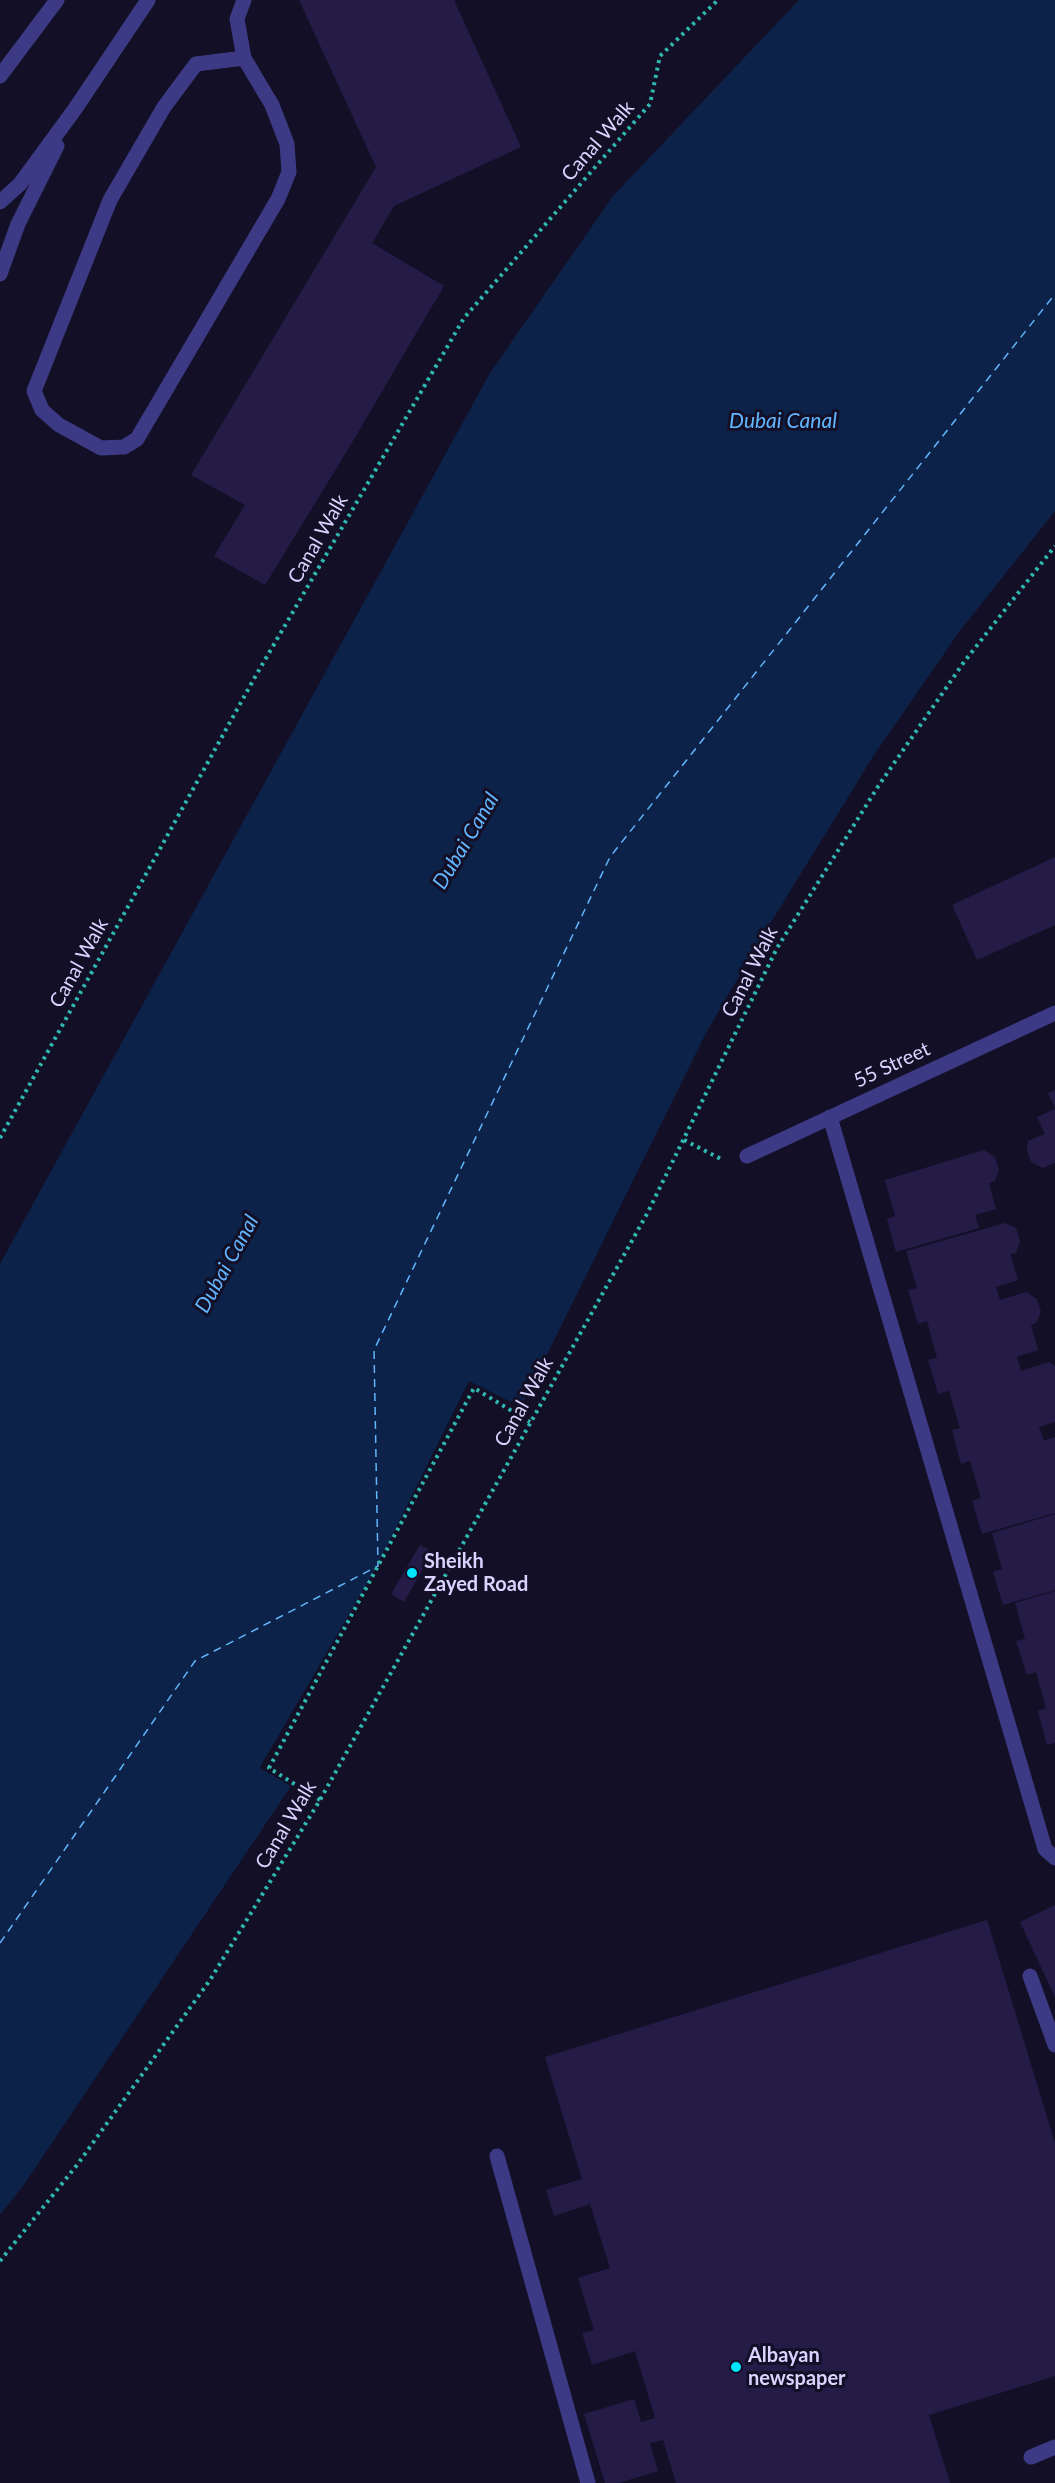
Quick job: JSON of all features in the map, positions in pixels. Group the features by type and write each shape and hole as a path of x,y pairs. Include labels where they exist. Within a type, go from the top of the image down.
{"street":[{"path":"0,76 57,0"},
{"path":"0,202 20,184 75,109 148,0"},
{"path":"244,0 237,19 244,58 272,105 287,144 289,172 278,199 137,440 124,447 101,448 59,425 42,410 34,391 110,200 164,107 196,64 244,58"},
{"path":"0,274 18,224 75,109"},
{"name":"55 Street","path":"747,1156 1055,1013"},
{"path":"830,1117 1045,1849 1055,1858"},
{"path":"1030,1976 1055,2045"},
{"path":"497,2156 588,2483"},
{"path":"1031,2457 1055,2447"}],"path":[{"name":"Canal Walk","path":"0,1138 255,677 464,318 650,104 660,56 718,0"},
{"name":"Canal Walk","path":"0,2261 77,2165 210,1980 320,1800 648,1212 777,948 879,784 964,662 1055,546"},
{"path":"684,1140 722,1159 747,1156"},
{"path":"320,1800 269,1768 474,1388 530,1422"}],"water":[{"name":"Dubai Canal","path":"799,0 1055,0 1055,511 959,632 874,755 763,935 706,1033 521,1407 469,1382 378,1566 260,1767 291,1786 23,2186 0,2215 0,1264 490,373 613,196"}],"pier":[{"path":"469,1381 521,1407 520,1410 470,1385 380,1567 264,1767 292,1784 293,1787 260,1768 377,1566"}],"building":[{"path":"299,0 454,0 521,147 394,206 372,243 444,286 265,585 214,556 245,505 191,475 376,167"},
{"path":"1055,857 1055,925 977,960 952,905"},
{"path":"1055,1090 1055,1108 1048,1093"},
{"path":"1055,1109 1055,1163 1043,1168 1031,1162 1027,1150 1028,1141 1045,1134 1037,1117"},
{"path":"984,1150 995,1157 999,1170 995,1181 989,1183 996,1209 975,1215 979,1228 896,1252 887,1219 895,1216 885,1180"},
{"path":"1005,1223 1016,1228 1020,1241 1016,1253 1010,1254 1018,1280 996,1287 1000,1300 1026,1292 1037,1299 1041,1312 1036,1323 1031,1325 1038,1350 1017,1357 1021,1371 1049,1362 1055,1366 1055,1422 1039,1427 1044,1441 1055,1437 1055,1513 982,1534 972,1501 981,1498 970,1461 961,1464 952,1430 960,1428 949,1391 938,1394 928,1360 937,1358 927,1321 918,1324 908,1290 917,1288 906,1251"},
{"path":"1055,1514 1055,1590 1003,1605 993,1572 1002,1569 992,1533"},
{"name":"Sheikh Zayed Road","path":"420,1545 433,1552 404,1602 391,1594"},
{"path":"1055,1591 1055,1743 1047,1745 1038,1711 1046,1708 1036,1672 1027,1675 1016,1641 1025,1639 1015,1603"},
{"path":"1055,1905 1055,1997 1020,1922"},
{"path":"987,1920 1055,2143 1055,2376 929,2415 950,2483 676,2483 663,2440 650,2443 658,2471 619,2483 605,2483 584,2414 634,2399 641,2422 655,2418 635,2351 592,2365 582,2333 594,2330 578,2278 610,2268 590,2204 554,2216 546,2190 582,2179 545,2057"}],"ferry route":[{"path":"0,1943 195,1661 378,1566 374,1350 610,857 1055,294"}],"place":[{"name":"Sheikh Zayed Road","path":"412,1573"},
{"name":"Albayan newspaper","path":"736,2367"}]}
